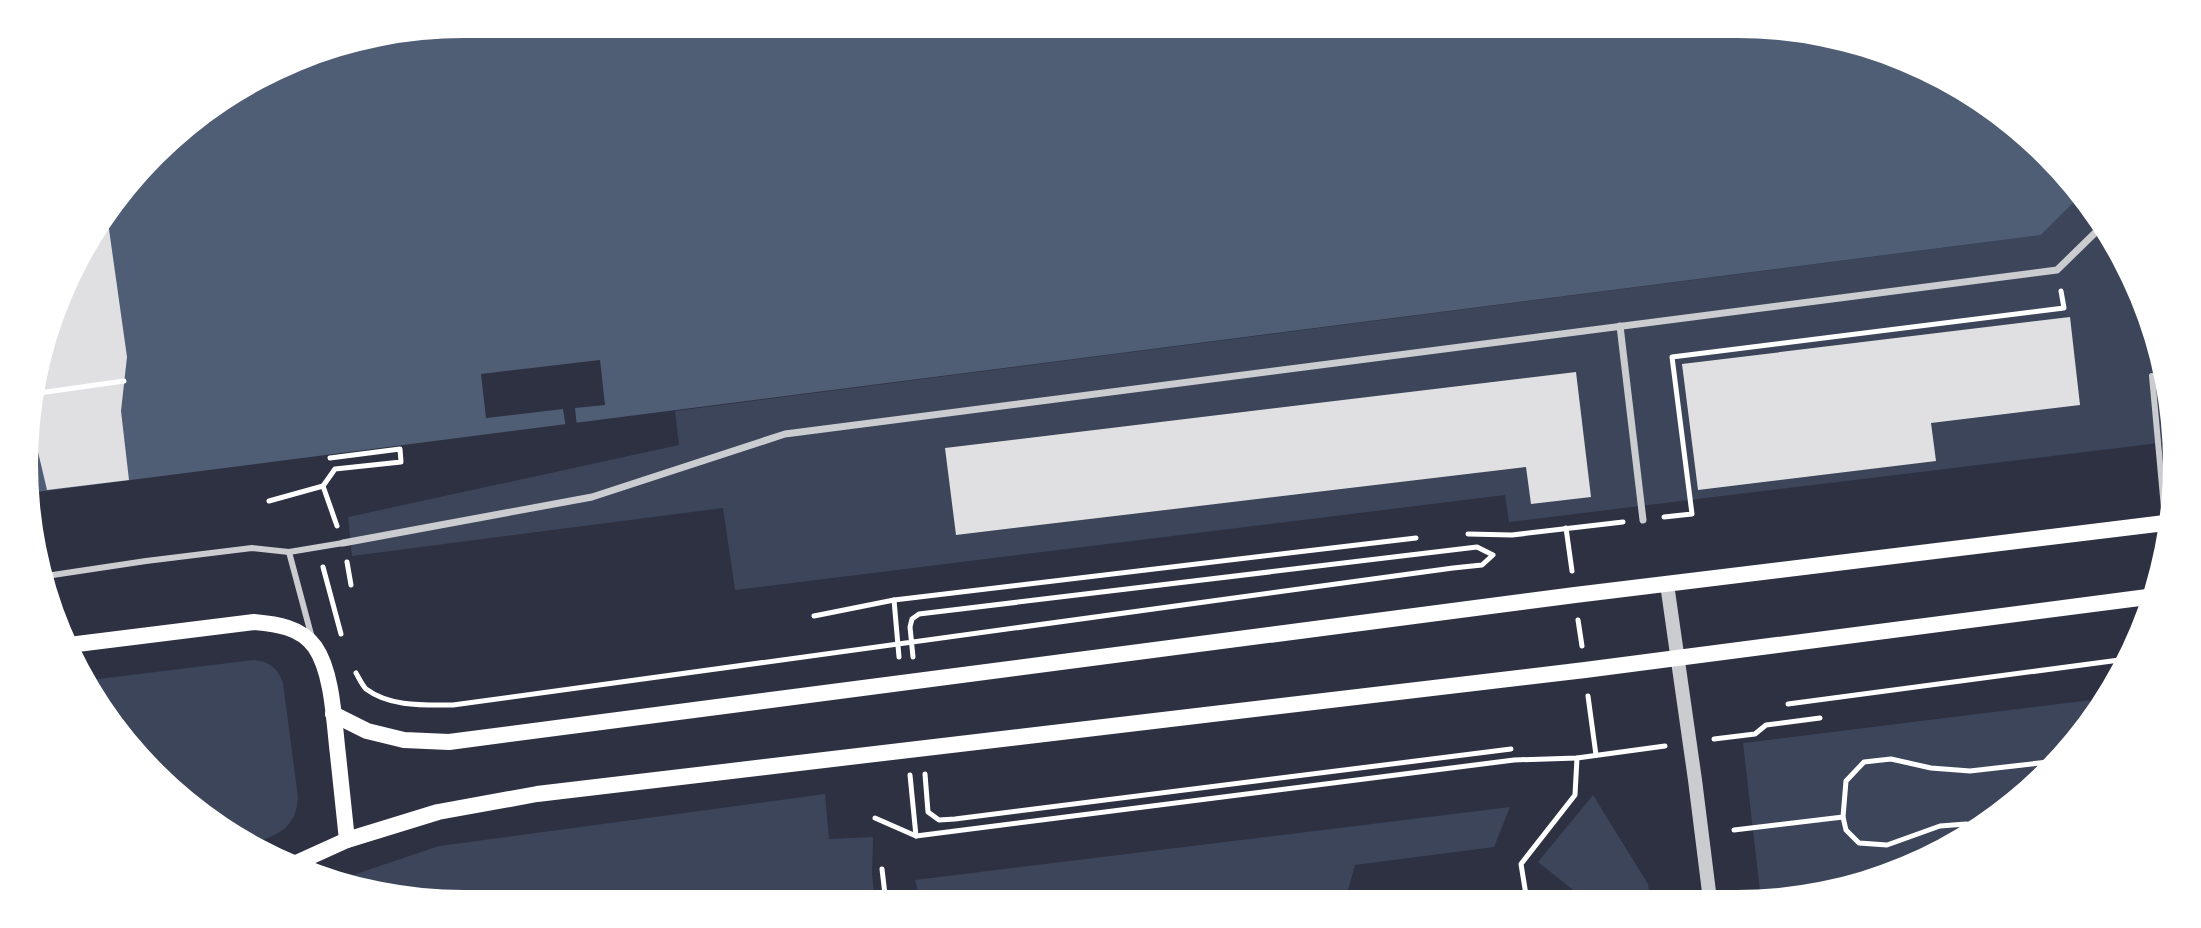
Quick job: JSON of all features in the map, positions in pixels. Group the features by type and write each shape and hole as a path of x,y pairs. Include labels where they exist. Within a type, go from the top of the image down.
{"main road":[{"path":"333,714 367,731 404,740 449,742 2159,522"},
{"path":"305,859 347,840 438,812 537,794 1677,658 2141,598"},
{"path":"78,644 254,622 278,624 301,633 314,646 322,662 333,714 347,840"}],"street":[{"path":"343,543 592,497 785,434 2057,270 2095,233"},
{"path":"1620,326 1643,520"},
{"path":"1667,584 1709,890"}],"lane":[{"path":"2152,376 2162,489"},
{"path":"53,575 252,548 289,552 343,543"},
{"path":"289,552 314,646"}],"path":[{"path":"1468,534 1512,535 1692,514 1672,357 2064,308 2057,270"},
{"path":"44,392 124,381"},
{"path":"269,501 323,486 335,469 401,462 400,449 330,458"},
{"path":"323,486 343,543"},
{"path":"814,616 894,600 1416,538"},
{"path":"318,547 345,647"},
{"path":"349,661 364,688 386,699 414,705 453,705 1482,565 1493,555 1477,547 1399,555"},
{"path":"894,600 900,663"},
{"path":"1788,704 2114,661"},
{"path":"1439,758 1511,749"},
{"path":"1525,890 1521,864 1575,795 1577,758"},
{"path":"1964,824 1940,826 1887,845 1859,843 1846,830 1843,817 1846,781 1864,762 1891,759 1931,768 1970,771 2040,763"},
{"path":"875,818 916,836 1514,760"},
{"path":"910,773 916,836"},
{"path":"1734,830 1843,817"},
{"path":"882,869 884,890"}],"shaded area":[{"path":"464,38 1737,38 1793,42 1847,53 1900,70 1950,95 1996,126 2038,163 2073,203 2041,235 39,492 42,408 61,327 70,301 95,251 144,183 183,144 251,95 301,70 327,61 408,42"},
{"path":"2073,203 2106,251 2131,301 2148,354 2155,381 2162,443 1509,522 1505,495 735,590 723,508 352,556 348,517 679,445 675,411 2041,235"},
{"path":"253,660 272,666 283,683 298,797 291,822 263,839 205,802 144,745 96,679"},
{"path":"2092,700 2057,745 2018,784 1950,833 1900,858 1874,867 1793,886 1760,889 1743,743"},
{"path":"825,794 829,839 873,837 874,890 464,890 408,886 353,875 439,846"},
{"path":"1593,795 1648,884 1649,890 1573,890 1538,862"},
{"path":"1510,807 1494,847 1355,865 1348,890 918,890 915,880"}],"pier":[{"path":"600,360 605,405 575,408 577,427 566,428 563,409 486,418 481,374"}],"building":[{"path":"109,229 127,357 121,411 129,480 47,490 38,453 46,381 70,301"},
{"path":"2070,317 2080,405 1931,423 1936,461 1698,490 1682,364"},
{"path":"1576,372 1591,497 1531,504 1526,467 956,535 945,448"}]}
